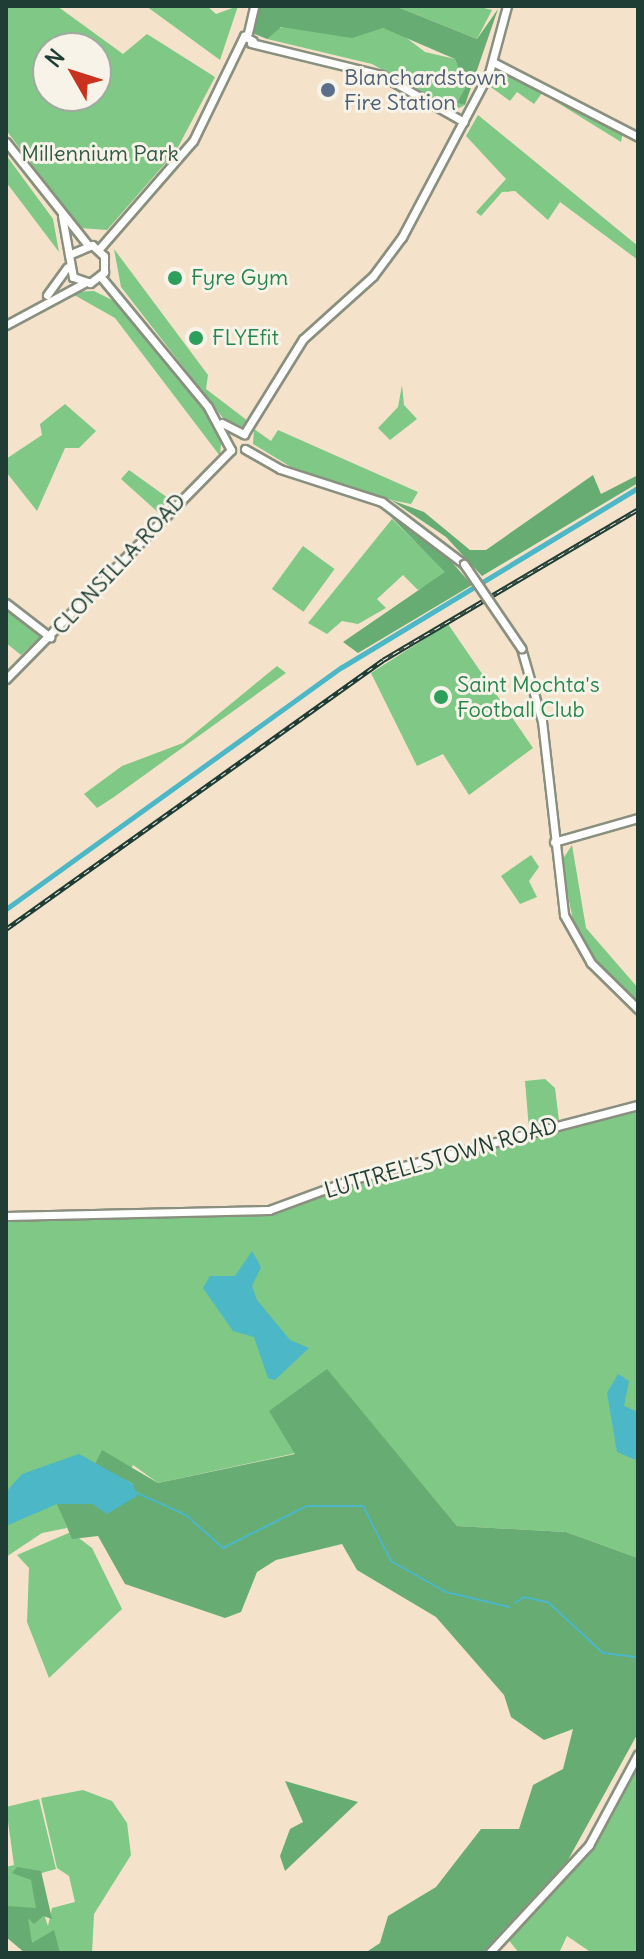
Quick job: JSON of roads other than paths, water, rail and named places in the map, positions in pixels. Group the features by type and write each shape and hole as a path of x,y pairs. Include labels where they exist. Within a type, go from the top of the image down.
{"street":[{"path":"99,249 193,141 248,39 254,6"},
{"path":"227,441 240,433 303,339 391,255 493,62 507,6"},
{"path":"248,39 381,75 464,122"},
{"path":"493,62 638,137"},
{"path":"448,111 472,106"},
{"path":"6,142 62,216 87,244 99,249 106,261 101,277"},
{"path":"43,300 67,267 69,255 62,216"},
{"path":"69,255 87,244"},
{"path":"67,267 84,283"},
{"path":"6,325 43,300 101,277"},
{"path":"101,277 214,416 231,450 245,449 280,469 382,502 464,564 521,648 542,721 562,905 577,941 638,1009"},
{"path":"214,416 240,433 245,449"},
{"name":"CLONSILLA ROAD","path":"6,679 231,450"},
{"path":"6,603 50,637"},
{"path":"554,842 638,818"},
{"name":"LUTTRELLSTOWN ROAD","path":"6,1216 261,1212 350,1180 638,1105"},
{"path":"489,1953 589,1845 638,1754"}],"water":[{"path":"252,1251 261,1267 252,1286 257,1300 290,1340 309,1348 275,1380 268,1378 254,1337 233,1331 203,1288 210,1276 235,1276"},
{"path":"618,1374 629,1381 624,1406 638,1412 638,1461 617,1452 607,1393"},
{"path":"79,1454 133,1484 137,1496 107,1514 92,1504 57,1504 6,1526 6,1492 22,1474"}],"waterway":[{"path":"6,909 342,667 638,488"},
{"path":"135,1492 186,1515 223,1548 307,1506 363,1506 391,1561 446,1592 509,1607"},
{"path":"515,1603 524,1597 549,1603 603,1653 638,1657"}],"railway":[{"path":"6,929 383,660 638,509"}],"place":[{"name":"Blanchardstown Fire Station","path":"328,90"},
{"name":"Fyre Gym","path":"175,278"},
{"name":"FLYEfit","path":"196,338"},
{"name":"Saint Mochta's Football Club","path":"441,697"}],"park label":[{"name":"Millennium Park","path":"100,154"}]}
